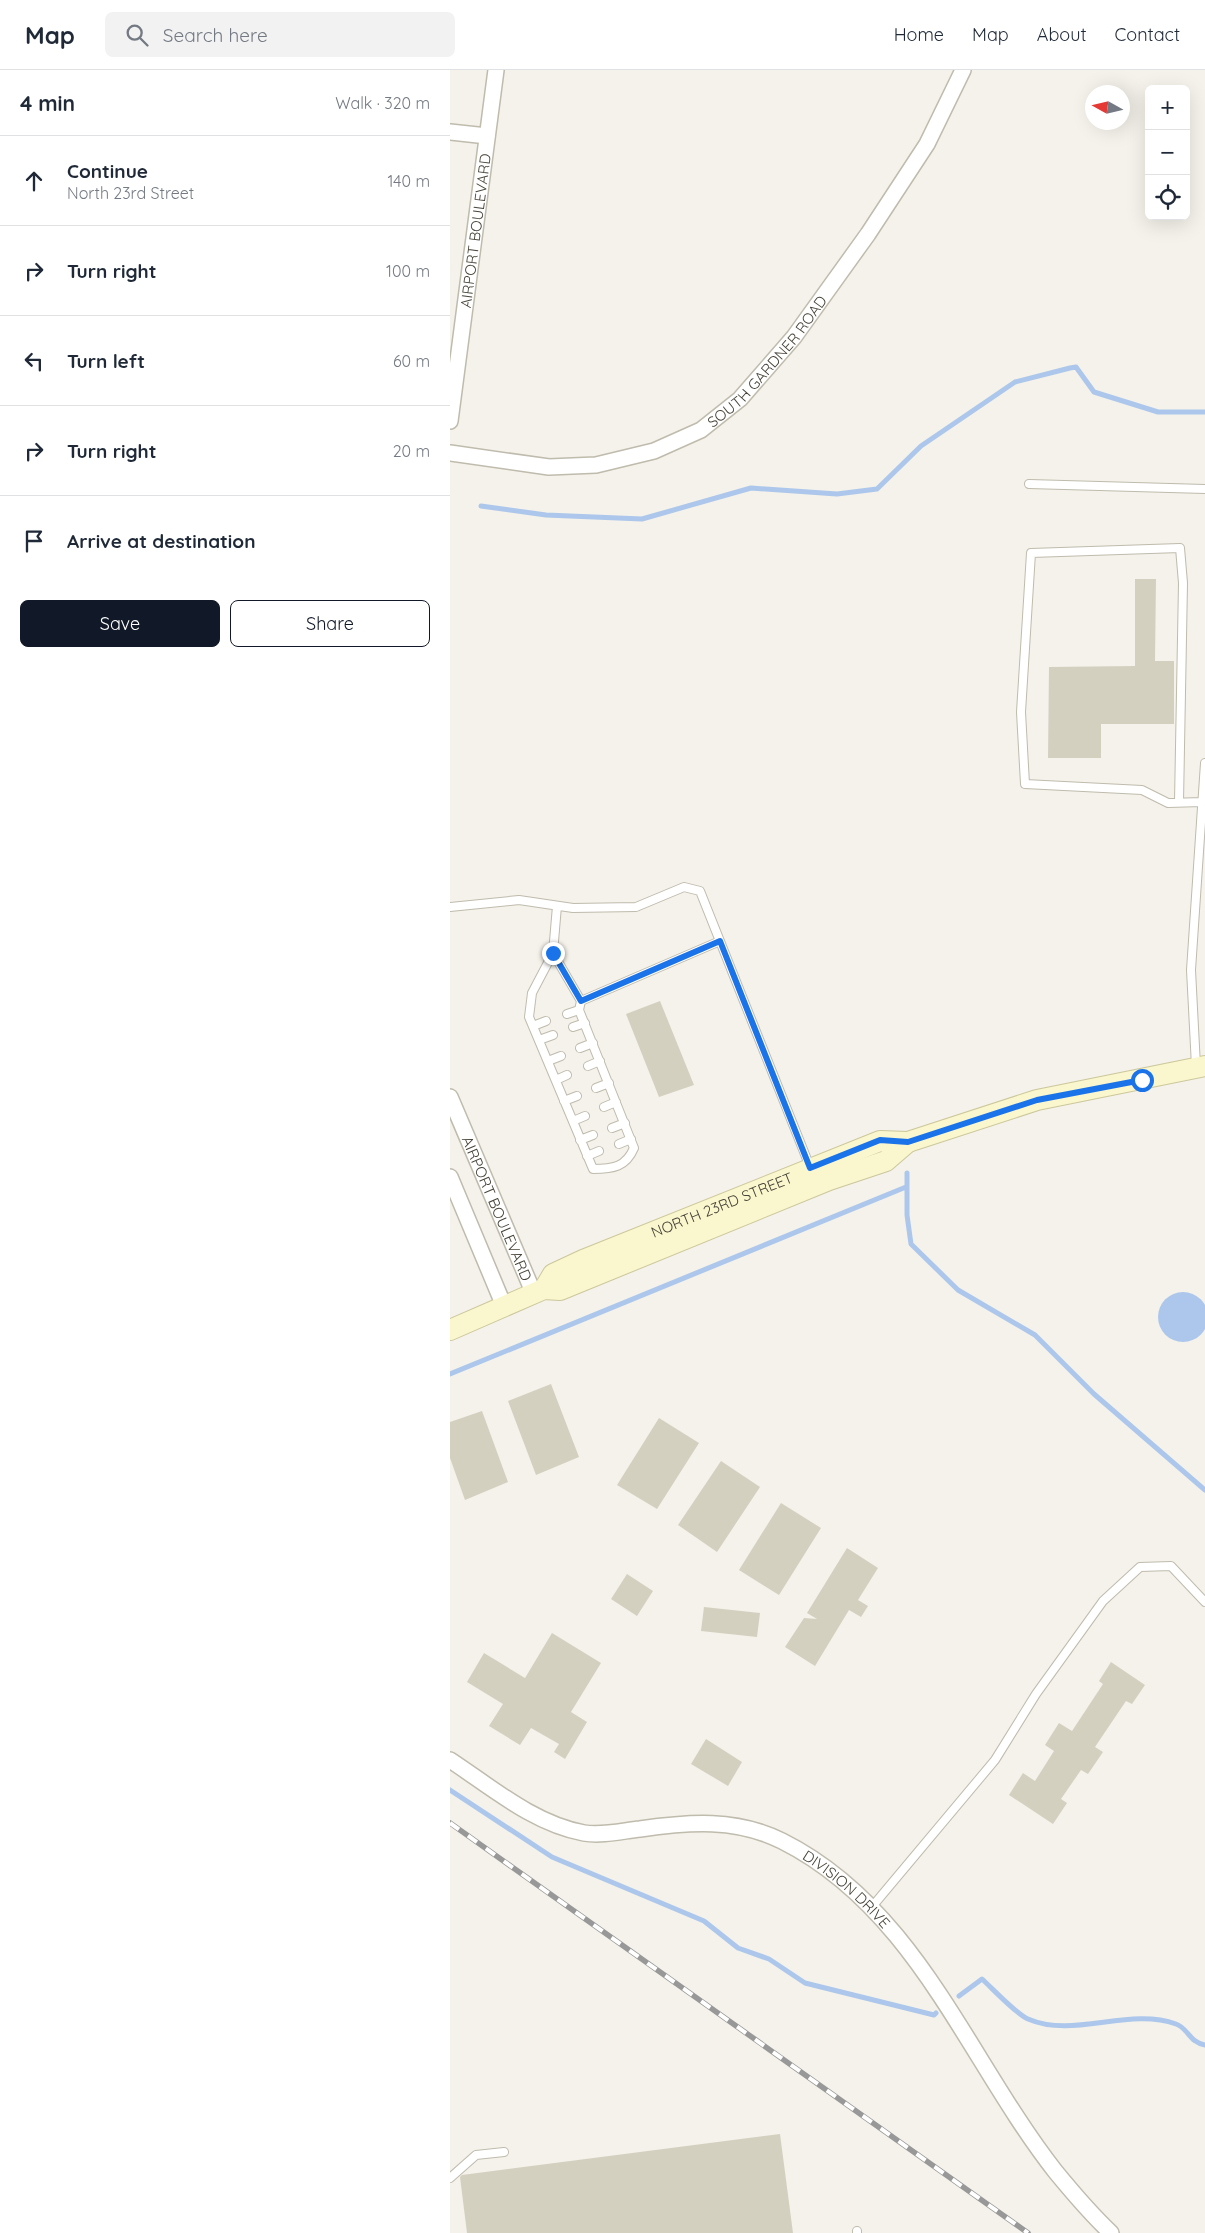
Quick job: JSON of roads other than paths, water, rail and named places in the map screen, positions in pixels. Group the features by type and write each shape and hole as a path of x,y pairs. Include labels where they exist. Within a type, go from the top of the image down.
{"main road":[{"name":"NORTH 23RD STREET","path":"539,1291 553,1274 583,1260 880,1140 908,1142 1037,1100 1201,1067"},
{"name":"NORTH 23RD STREET","path":"450,1330 539,1291 560,1290 811,1187 886,1161 908,1142"}],"street":[{"name":"AIRPORT BOULEVARD","path":"450,421 496,70"},
{"name":"SOUTH GARDNER ROAD","path":"450,453 549,467 596,465 654,452 701,430 740,399 794,337 868,234 927,144 963,70"},
{"path":"450,132 487,136"},
{"name":"AIRPORT BOULEVARD","path":"450,1097 539,1291"},
{"path":"450,1177 504,1306"},
{"name":"DIVISION DRIVE","path":"450,1760 532,1814 567,1829 596,1834 678,1824 714,1823 760,1832 800,1851 830,1871 871,1908 915,1959 944,2000 1054,2170 1088,2210 1111,2233"}],"lane":[{"path":"1029,484 1205,489"},
{"path":"1179,802 1182,583 1180,548 1031,553 1020,712 1025,784 1142,790 1168,803 1202,802"},
{"path":"1201,1067 1191,970 1205,763"},
{"path":"450,907 519,900 573,908 636,906 684,887 700,891 810,1168"},
{"path":"553,953 581,1001 579,1010 634,1148 629,1159 610,1169 593,1169 530,1017 532,993 553,953 557,906"},
{"path":"581,1001 720,941"},
{"path":"567,1014 579,1010"},
{"path":"533,1026 546,1021"},
{"path":"573,1027 585,1023"},
{"path":"539,1040 552,1034"},
{"path":"580,1048 593,1043"},
{"path":"548,1061 561,1056"},
{"path":"588,1066 600,1061"},
{"path":"556,1080 567,1075"},
{"path":"596,1088 609,1083"},
{"path":"564,1101 577,1096"},
{"path":"604,1107 616,1102"},
{"path":"573,1121 585,1116"},
{"path":"612,1128 625,1123"},
{"path":"580,1140 593,1135"},
{"path":"618,1144 631,1139"},
{"path":"587,1156 599,1151"},
{"path":"871,1908 995,1760 1036,1694 1103,1601 1140,1567 1171,1566 1205,1602"},
{"path":"450,2178 476,2156 504,2152"}],"water":[{"path":"1178,1292 1188,1292 1197,1296 1206,1307 1206,1327 1197,1338 1188,1342 1178,1342 1169,1338 1162,1331 1158,1322 1158,1312 1162,1303 1169,1296"}],"waterway":[{"path":"481,506 546,515 642,519 751,488 837,494 877,489 921,446 1015,382 1076,367 1094,392 1158,412 1205,412"},
{"path":"907,1173 907,1215 911,1244 958,1290 1035,1335 1094,1394 1205,1490"},
{"path":"450,1374 906,1187"},
{"path":"450,1790 552,1857 704,1921 738,1948 769,1959 805,1983 934,2015 936,2013"},
{"path":"959,1996 982,1979 1011,2007 1028,2019 1064,2026 1120,2020 1158,2020 1180,2026 1192,2039 1205,2045"}],"railway":[{"path":"450,1823 1028,2233"}]}
